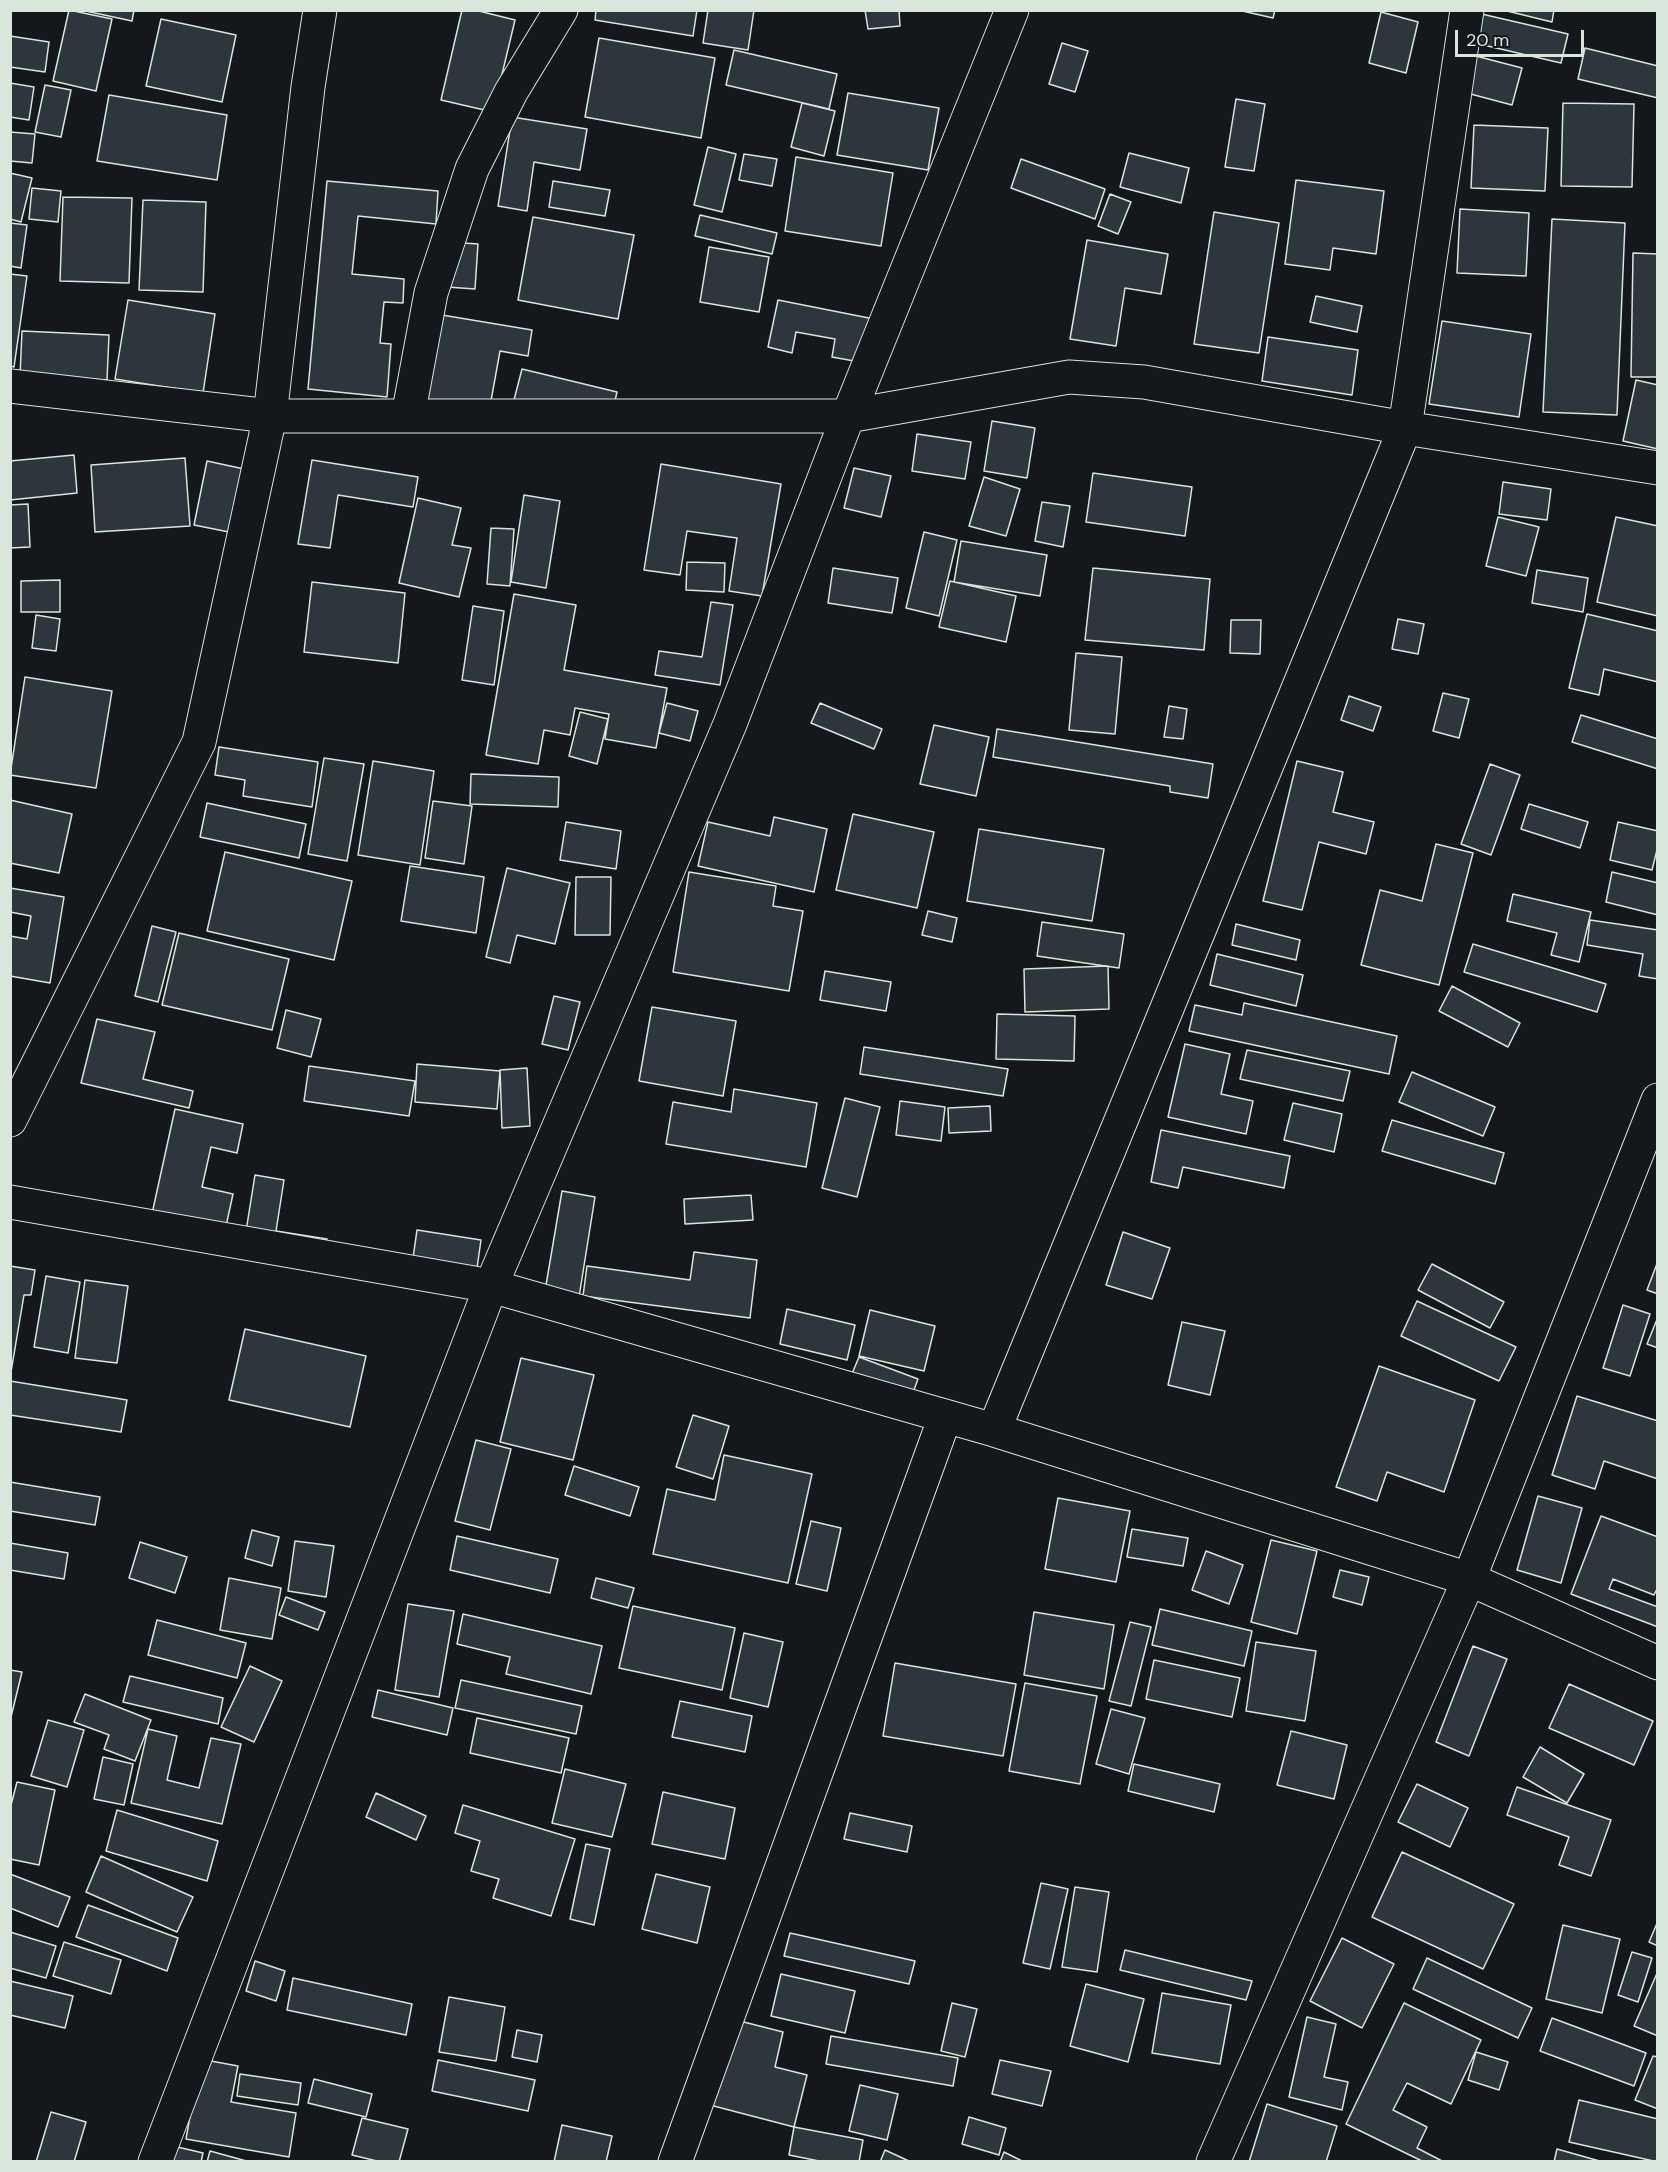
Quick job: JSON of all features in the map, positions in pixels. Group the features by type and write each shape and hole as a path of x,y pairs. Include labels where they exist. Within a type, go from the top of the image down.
{"street":[{"path":"10,1120 199,742 270,416 308,87 320,10"},
{"path":"408,416 431,293 472,169 511,92 561,10"},
{"path":"155,2162 491,1286 730,724 848,416 1012,10"},
{"path":"994,1430 1405,428 1467,10"},
{"path":"10,386 270,416 848,416 1069,377 1144,382 1405,428 1658,468"},
{"path":"1213,2162 1469,1579 1658,1100"},
{"path":"10,1202 491,1286 994,1430 1469,1579 1658,1663"},
{"path":"675,2162 945,1417"}],"building":[{"path":"69,10 112,19 96,91 53,81"},
{"path":"81,10 134,10 132,21"},
{"path":"462,10 475,10 515,20 493,112 441,100"},
{"path":"596,10 697,10 693,36 595,20"},
{"path":"708,10 754,10 748,50 703,43"},
{"path":"865,10 899,10 900,26 868,29"},
{"path":"1238,10 1275,10 1273,18"},
{"path":"1503,10 1554,10 1552,22"},
{"path":"1381,12 1418,22 1406,73 1369,63"},
{"path":"1473,12 1568,34 1561,63 1466,41"},
{"path":"161,19 236,35 222,102 146,86"},
{"path":"10,36 49,42 45,72 10,67"},
{"path":"599,38 715,58 701,138 585,117"},
{"path":"1062,43 1088,51 1075,92 1049,84"},
{"path":"1585,48 1658,66 1658,98 1578,79"},
{"path":"734,50 837,74 829,109 726,85"},
{"path":"1472,55 1522,68 1512,105 1463,92"},
{"path":"10,83 34,87 29,120 10,117"},
{"path":"45,85 71,90 61,137 35,132"},
{"path":"848,93 939,108 928,170 837,155"},
{"path":"109,95 227,115 217,180 97,161"},
{"path":"1236,99 1265,104 1254,171 1225,167"},
{"path":"802,103 835,111 824,156 791,147"},
{"path":"1563,103 1634,104 1632,187 1561,186"},
{"path":"512,117 587,129 580,170 534,162 527,211 498,206"},
{"path":"1474,125 1548,128 1545,191 1471,188"},
{"path":"10,132 35,134 32,163 10,161"},
{"path":"708,147 736,154 722,212 694,205"},
{"path":"1129,153 1189,168 1181,203 1120,187"},
{"path":"744,154 777,159 772,186 739,180"},
{"path":"796,157 893,173 881,246 785,231"},
{"path":"1021,159 1105,189 1095,219 1011,188"},
{"path":"10,173 32,178 21,222 10,219"},
{"path":"1296,180 1384,191 1376,254 1333,248 1330,270 1285,264"},
{"path":"327,181 438,191 436,224 358,216 352,274 404,279 403,303 384,302 380,343 391,344 387,397 308,389"},
{"path":"553,181 610,190 605,216 549,207"},
{"path":"32,188 61,191 58,222 29,219"},
{"path":"1110,194 1131,202 1118,234 1098,226"},
{"path":"63,197 132,198 129,283 60,281"},
{"path":"143,200 206,202 203,292 139,290"},
{"path":"1460,209 1529,213 1526,276 1457,273"},
{"path":"1214,212 1279,223 1259,353 1194,344"},
{"path":"700,215 777,233 772,254 695,236"},
{"path":"533,217 634,235 618,319 518,300"},
{"path":"1552,219 1625,223 1617,415 1543,412"},
{"path":"10,223 27,225 21,268 10,266"},
{"path":"1087,240 1168,254 1161,294 1125,288 1116,346 1070,339"},
{"path":"449,242 478,244 475,289 447,287"},
{"path":"709,247 769,257 759,312 700,302"},
{"path":"1633,253 1658,254 1658,377 1631,377"},
{"path":"10,274 27,276 14,367 10,366"},
{"path":"1316,296 1362,306 1357,332 1310,322"},
{"path":"128,300 215,314 203,393 115,379"},
{"path":"778,300 879,320 871,364 832,357 835,339 796,332 792,353 768,347"},
{"path":"430,313 532,330 528,356 500,351 489,412 415,399"},
{"path":"1442,321 1531,334 1519,417 1429,404"},
{"path":"22,331 109,335 107,380 20,376"},
{"path":"1268,337 1358,350 1352,395 1262,381"},
{"path":"522,369 617,392 610,423 514,400"},
{"path":"1636,380 1658,385 1658,449 1623,441"},
{"path":"992,421 1035,428 1027,478 984,471"},
{"path":"917,434 971,442 965,479 912,471"},
{"path":"74,455 77,493 10,500 10,461"},
{"path":"185,458 190,526 95,532 91,465"},
{"path":"312,460 418,477 413,507 338,495 330,548 298,544"},
{"path":"207,461 272,475 259,538 194,525"},
{"path":"661,464 781,484 762,596 729,591 737,538 687,531 680,575 644,570"},
{"path":"854,468 891,476 881,517 844,508"},
{"path":"1093,473 1192,487 1185,536 1086,522"},
{"path":"984,477 1020,489 1006,536 969,526"},
{"path":"1503,482 1551,489 1547,520 1499,514"},
{"path":"524,495 560,501 546,588 511,582"},
{"path":"418,498 461,508 452,545 471,548 459,597 399,583"},
{"path":"1042,502 1070,506 1063,547 1035,541"},
{"path":"28,504 30,547 10,548 10,505"},
{"path":"1498,517 1539,527 1526,576 1486,566"},
{"path":"1616,517 1658,526 1658,616 1597,602"},
{"path":"491,528 514,529 510,586 487,584"},
{"path":"924,532 957,540 939,616 906,608"},
{"path":"961,541 1047,555 1040,596 954,582"},
{"path":"687,562 725,563 724,592 686,590"},
{"path":"833,568 898,578 892,613 828,603"},
{"path":"1093,568 1210,579 1204,650 1085,640"},
{"path":"1537,570 1588,578 1583,612 1532,603"},
{"path":"60,580 60,612 21,612 21,581"},
{"path":"950,581 1016,596 1006,642 939,627"},
{"path":"312,582 405,593 398,663 304,652"},
{"path":"514,594 576,605 564,670 667,688 656,748 605,739 609,714 575,708 570,735 544,730 538,764 486,755"},
{"path":"711,602 733,605 720,685 655,675 659,651 702,657"},
{"path":"473,606 504,611 494,685 462,680"},
{"path":"1587,614 1658,631 1658,682 1604,669 1599,695 1569,688"},
{"path":"36,615 60,619 56,651 32,648"},
{"path":"1398,619 1424,624 1418,654 1392,649"},
{"path":"1231,620 1261,620 1260,654 1230,653"},
{"path":"1076,653 1122,657 1115,734 1069,730"},
{"path":"25,677 112,691 96,788 10,775"},
{"path":"1443,693 1469,699 1459,738 1433,731"},
{"path":"1349,696 1381,707 1373,731 1341,720"},
{"path":"667,703 698,711 690,741 659,733"},
{"path":"820,703 882,729 874,749 811,723"},
{"path":"1169,706 1187,709 1183,739 1164,737"},
{"path":"580,712 608,719 597,764 569,756"},
{"path":"1581,715 1658,739 1658,769 1572,742"},
{"path":"934,725 989,737 976,796 920,784"},
{"path":"997,729 1213,764 1208,798 1170,792 1170,786 993,757"},
{"path":"219,747 318,762 312,807 243,796 245,780 215,775"},
{"path":"324,758 364,764 347,861 308,854"},
{"path":"373,761 434,771 420,865 358,855"},
{"path":"1297,761 1343,772 1333,812 1374,822 1366,854 1319,842 1302,910 1263,901"},
{"path":"1490,764 1520,775 1491,855 1461,844"},
{"path":"471,774 559,777 558,807 470,804"},
{"path":"10,800 72,814 59,873 10,863"},
{"path":"433,801 472,806 464,864 425,858"},
{"path":"207,803 306,824 299,858 200,837"},
{"path":"1529,804 1588,822 1580,848 1521,829"},
{"path":"853,814 934,832 917,908 836,890"},
{"path":"774,817 827,829 814,892 698,866 708,822 770,836"},
{"path":"566,822 621,831 616,869 560,860"},
{"path":"1618,822 1658,831 1658,846 1652,870 1610,860"},
{"path":"979,829 1104,849 1092,921 967,901"},
{"path":"1436,844 1473,853 1439,985 1361,965 1380,890 1422,901"},
{"path":"225,852 352,881 334,960 207,931"},
{"path":"410,866 484,877 476,933 401,921"},
{"path":"507,868 570,883 555,944 517,935 510,963 486,957"},
{"path":"689,872 776,886 773,906 803,911 789,991 673,972"},
{"path":"1612,872 1658,883 1658,915 1606,902"},
{"path":"576,877 611,877 610,935 575,935"},
{"path":"10,888 64,897 50,983 10,976 10,936 27,939 31,916 10,912"},
{"path":"1513,894 1591,912 1579,962 1551,955 1557,933 1507,921"},
{"path":"928,911 957,918 952,942 922,935"},
{"path":"1590,920 1658,930 1658,979 1639,976 1643,954 1587,945"},
{"path":"1042,922 1124,934 1119,968 1037,956"},
{"path":"1236,924 1300,940 1296,960 1232,945"},
{"path":"152,926 176,932 158,1002 135,996"},
{"path":"179,933 289,959 272,1030 162,1005"},
{"path":"1473,944 1606,984 1597,1012 1464,972"},
{"path":"1217,954 1303,975 1296,1006 1210,985"},
{"path":"1108,966 1109,1009 1025,1012 1024,969"},
{"path":"825,971 891,982 886,1011 820,1000"},
{"path":"1452,986 1520,1023 1508,1047 1439,1011"},
{"path":"554,996 580,1002 568,1050 542,1044"},
{"path":"1244,1003 1397,1036 1389,1074 1189,1031 1195,1005 1242,1015"},
{"path":"652,1007 736,1021 723,1096 639,1081"},
{"path":"286,1010 321,1019 311,1057 277,1048"},
{"path":"997,1014 1075,1016 1074,1061 996,1059"},
{"path":"97,1019 155,1032 143,1079 193,1091 189,1108 81,1083"},
{"path":"1185,1044 1230,1054 1221,1094 1253,1101 1246,1134 1168,1117"},
{"path":"864,1047 1008,1069 1003,1096 860,1074"},
{"path":"1247,1050 1350,1071 1343,1101 1240,1079"},
{"path":"417,1064 500,1071 497,1109 415,1102"},
{"path":"309,1066 415,1081 409,1116 304,1101"},
{"path":"527,1068 530,1126 502,1128 500,1070"},
{"path":"1412,1072 1495,1107 1483,1136 1399,1102"},
{"path":"734,1089 817,1103 806,1167 666,1144 673,1102 731,1112"},
{"path":"845,1098 880,1107 857,1197 822,1188"},
{"path":"900,1101 945,1107 941,1141 896,1135"},
{"path":"1293,1103 1342,1114 1334,1152 1284,1140"},
{"path":"990,1106 991,1131 949,1133 948,1108"},
{"path":"175,1109 243,1124 237,1153 211,1147 202,1187 233,1194 221,1249 148,1232"},
{"path":"1392,1120 1504,1153 1495,1184 1382,1151"},
{"path":"1161,1130 1290,1156 1284,1188 1183,1167 1178,1188 1151,1182"},
{"path":"255,1175 284,1180 276,1231 327,1239 323,1263 243,1250"},
{"path":"562,1191 595,1197 579,1297 545,1291"},
{"path":"751,1195 753,1220 685,1224 684,1199"},
{"path":"417,1230 481,1240 475,1282 411,1272"},
{"path":"1123,1232 1170,1248 1152,1299 1106,1285"},
{"path":"694,1252 757,1260 750,1318 583,1296 587,1266 690,1280"},
{"path":"1658,1261 1658,1294 1647,1290"},
{"path":"1432,1264 1504,1302 1490,1328 1418,1290"},
{"path":"10,1266 35,1270 31,1295 24,1295 11,1372"},
{"path":"46,1276 80,1282 68,1353 34,1347"},
{"path":"85,1280 128,1286 117,1363 75,1358"},
{"path":"1417,1301 1516,1347 1499,1381 1401,1336"},
{"path":"1623,1305 1650,1314 1630,1376 1603,1368"},
{"path":"787,1309 855,1325 847,1360 780,1344"},
{"path":"870,1310 935,1326 924,1371 859,1356"},
{"path":"1658,1317 1658,1348 1647,1344"},
{"path":"1182,1322 1225,1331 1210,1395 1168,1385"},
{"path":"245,1329 366,1356 350,1427 229,1400"},
{"path":"859,1357 918,1379 911,1398 851,1376"},
{"path":"521,1358 594,1375 573,1460 500,1442"},
{"path":"1379,1366 1475,1400 1444,1492 1387,1472 1377,1501 1336,1487"},
{"path":"10,1381 127,1400 121,1432 10,1415"},
{"path":"1577,1396 1658,1421 1658,1479 1604,1461 1595,1489 1552,1475"},
{"path":"693,1415 729,1426 713,1479 676,1467"},
{"path":"476,1440 511,1449 490,1530 455,1521"},
{"path":"724,1455 812,1474 788,1583 653,1554 667,1489 715,1500"},
{"path":"574,1466 639,1487 630,1516 565,1495"},
{"path":"10,1482 100,1497 95,1525 10,1511"},
{"path":"1538,1496 1582,1508 1561,1583 1517,1570"},
{"path":"1058,1498 1130,1511 1116,1582 1045,1569"},
{"path":"1601,1516 1658,1537 1658,1587 1654,1595 1613,1579 1609,1589 1658,1607 1658,1627 1571,1594"},
{"path":"811,1521 841,1528 827,1591 796,1584"},
{"path":"1132,1529 1188,1538 1183,1566 1127,1557"},
{"path":"252,1530 279,1537 272,1566 245,1558"},
{"path":"457,1536 558,1559 550,1593 450,1570"},
{"path":"1271,1540 1317,1551 1297,1634 1251,1622"},
{"path":"295,1541 334,1546 326,1597 288,1591"},
{"path":"140,1542 187,1557 175,1593 129,1578"},
{"path":"10,1543 68,1553 64,1579 10,1570"},
{"path":"1206,1551 1243,1565 1229,1604 1192,1590"},
{"path":"1340,1570 1369,1577 1362,1605 1333,1597"},
{"path":"229,1578 281,1588 272,1639 220,1630"},
{"path":"596,1578 634,1588 628,1608 591,1598"},
{"path":"286,1597 325,1612 318,1630 279,1615"},
{"path":"408,1604 454,1611 439,1697 395,1690"},
{"path":"633,1606 735,1628 722,1690 619,1668"},
{"path":"1160,1609 1252,1631 1244,1666 1152,1645"},
{"path":"1034,1612 1114,1625 1104,1689 1024,1675"},
{"path":"463,1614 602,1646 591,1694 506,1674 510,1657 457,1644"},
{"path":"157,1620 246,1643 237,1678 148,1655"},
{"path":"1130,1622 1151,1627 1131,1706 1109,1701"},
{"path":"744,1633 783,1642 768,1707 730,1698"},
{"path":"1256,1642 1316,1651 1305,1721 1246,1711"},
{"path":"1473,1646 1507,1659 1469,1756 1436,1742"},
{"path":"1154,1660 1240,1678 1232,1717 1146,1699"},
{"path":"895,1663 1016,1684 1003,1756 883,1736"},
{"path":"250,1666 282,1681 254,1742 221,1727"},
{"path":"10,1670 22,1672 10,1721"},
{"path":"130,1676 223,1698 218,1724 123,1702"},
{"path":"461,1680 582,1706 576,1734 455,1708"},
{"path":"1025,1683 1097,1696 1080,1784 1009,1771"},
{"path":"1569,1684 1653,1721 1634,1765 1549,1728"},
{"path":"378,1690 453,1708 447,1735 372,1717"},
{"path":"85,1694 151,1720 135,1761 104,1749 109,1735 74,1722"},
{"path":"680,1701 752,1716 745,1752 672,1737"},
{"path":"1111,1709 1145,1718 1129,1774 1096,1764"},
{"path":"477,1718 569,1738 561,1773 470,1753"},
{"path":"48,1720 84,1730 67,1787 31,1776"},
{"path":"148,1729 177,1736 167,1780 199,1788 211,1738 241,1744 222,1824 131,1803"},
{"path":"1291,1731 1347,1745 1334,1799 1277,1785"},
{"path":"1540,1747 1584,1774 1567,1803 1523,1777"},
{"path":"103,1757 133,1764 124,1805 94,1799"},
{"path":"1134,1764 1220,1784 1214,1812 1128,1791"},
{"path":"565,1769 626,1784 612,1837 552,1823"},
{"path":"17,1782 55,1790 39,1865 10,1859 10,1809"},
{"path":"1417,1784 1468,1808 1450,1847 1398,1822"},
{"path":"1517,1787 1611,1820 1591,1876 1559,1865 1569,1837 1507,1815"},
{"path":"663,1792 735,1808 725,1859 652,1844"},
{"path":"376,1793 426,1816 416,1840 366,1817"},
{"path":"463,1805 575,1839 551,1916 493,1898 499,1879 471,1871 480,1841 455,1833"},
{"path":"117,1810 218,1841 207,1881 106,1851"},
{"path":"850,1813 912,1826 907,1852 844,1839"},
{"path":"586,1844 610,1849 594,1925 570,1919"},
{"path":"1402,1852 1514,1904 1483,1969 1372,1917"},
{"path":"101,1856 193,1897 177,1932 86,1892"},
{"path":"10,1874 70,1897 58,1927 10,1908"},
{"path":"656,1874 710,1887 697,1943 642,1929"},
{"path":"1041,1883 1068,1889 1050,1969 1023,1963"},
{"path":"1075,1887 1109,1892 1097,1972 1062,1967"},
{"path":"88,1905 178,1938 167,1971 76,1937"},
{"path":"1658,1921 1658,1946 1649,1942"},
{"path":"1563,1925 1620,1939 1602,2013 1546,1999"},
{"path":"10,1932 56,1946 46,1978 10,1968"},
{"path":"790,1933 915,1961 909,1984 784,1956"},
{"path":"1342,1938 1394,1964 1362,2028 1310,2001"},
{"path":"64,1942 121,1960 111,1994 53,1976"},
{"path":"1125,1950 1252,1981 1246,2000 1120,1970"},
{"path":"1632,1952 1652,1958 1638,2002 1618,1995"},
{"path":"1427,1958 1532,2008 1518,2038 1413,1989"},
{"path":"255,1961 285,1971 276,2001 246,1991"},
{"path":"1658,1971 1658,2036 1634,2026"},
{"path":"781,1974 855,1991 845,2033 771,2016"},
{"path":"293,1978 412,2004 406,2035 287,2010"},
{"path":"10,1981 73,1996 65,2028 10,2015"},
{"path":"1086,1984 1144,1999 1128,2062 1070,2046"},
{"path":"1162,1993 1231,2005 1220,2064 1152,2053"},
{"path":"449,1997 505,2007 496,2061 439,2052"},
{"path":"952,2003 977,2009 965,2057 941,2051"},
{"path":"1404,2003 1481,2040 1451,2104 1407,2083 1393,2110 1427,2127 1417,2148 1444,2162 1424,2162 1346,2124"},
{"path":"1307,2017 1336,2024 1324,2077 1348,2082 1342,2110 1289,2097"},
{"path":"1552,2018 1646,2053 1634,2086 1540,2051"},
{"path":"732,2019 783,2032 775,2067 807,2075 794,2127 710,2105"},
{"path":"517,2030 542,2035 537,2062 512,2057"},
{"path":"831,2036 958,2058 953,2086 826,2064"},
{"path":"1476,2052 1508,2062 1499,2090 1468,2080"},
{"path":"1653,2056 1658,2057 1658,2109 1635,2100"},
{"path":"200,2059 238,2066 231,2102 296,2113 289,2157 186,2139"},
{"path":"438,2060 535,2080 528,2111 432,2091"},
{"path":"1000,2060 1051,2071 1042,2106 992,2094"},
{"path":"240,2074 301,2083 298,2105 237,2096"},
{"path":"314,2079 372,2094 366,2117 308,2103"},
{"path":"860,2085 898,2094 887,2140 849,2131"},
{"path":"1579,2100 1658,2119 1658,2162 1569,2142"},
{"path":"1267,2104 1337,2126 1326,2162 1249,2162"},
{"path":"51,2112 86,2122 74,2162 36,2162"},
{"path":"969,2117 1006,2128 999,2155 962,2144"},
{"path":"362,2118 408,2129 399,2162 381,2162 352,2155"},
{"path":"562,2125 612,2136 606,2162 554,2162"},
{"path":"794,2127 863,2140 859,2162 824,2162 789,2155"},
{"path":"169,2145 203,2153 201,2162 165,2162"},
{"path":"1557,2149 1603,2162 1554,2162"},
{"path":"885,2150 911,2162 880,2162"},
{"path":"210,2151 250,2162 207,2162"},
{"path":"1004,2152 1024,2162 1000,2162"}]}
